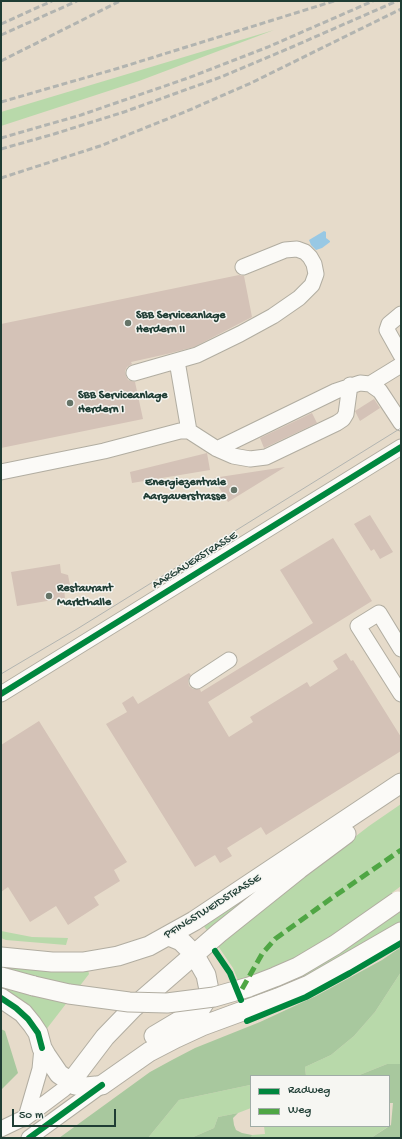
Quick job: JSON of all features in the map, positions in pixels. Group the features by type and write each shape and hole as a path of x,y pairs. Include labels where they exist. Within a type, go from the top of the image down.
{"main road":[{"name":"PFINGSTWEIDSTRASSE","path":"1,957 52,962 95,960 139,950 168,936 204,915 401,783"},
{"path":"70,1082 118,1022 194,954 299,870 401,796"},
{"path":"1,977 69,994 129,1002 162,1003 214,997 261,983 304,964 400,900"},
{"path":"1,998 16,1008 28,1019 38,1033 42,1048 56,1071 70,1082 86,1087 102,1085 149,1052 176,1038 202,1026 265,1004 303,987 401,932"},
{"path":"102,1085 108,1070 113,1064 137,1047 193,1013 204,1005 208,996 208,984 203,968 194,954 181,941 168,936"}],"street":[{"path":"134,373 177,361 212,348 244,332 273,316 307,291 314,281 316,274 314,264 310,257 305,252 297,249 285,250 243,267"},
{"path":"401,314 389,324 387,330 401,355"},
{"path":"177,361 189,431"},
{"path":"370,384 401,365"},
{"path":"217,449 336,391 350,385 360,383 370,384 383,393 401,423"},
{"path":"1,472 104,451 176,431 189,431 217,449 228,454 244,458 261,458 270,456 343,419 346,414 350,385"},
{"name":"AARGAUERSTRASSE","path":"1,694 401,447"},
{"path":"401,649 379,613 358,626 401,694"},
{"path":"197,681 230,660"},
{"path":"1,1130 26,1117 40,1069 42,1048"},
{"path":"1,1137 64,1089 70,1082"},
{"path":"29,1138 102,1085"}],"green space":[{"path":"274,30 139,81 1,126 1,112"},
{"path":"401,804 401,886 389,895 401,911 401,923 333,964 247,1003 233,968 218,946 312,870 369,826"},
{"path":"255,890 257,893 209,933 203,925"},
{"path":"1,931 32,937 68,938 66,945 6,940 1,938"},
{"path":"401,947 401,972 375,1012 354,1036 331,1055 305,1067 306,1075 250,1075 250,1085 179,1100 148,1138 59,1138 150,1072 195,1048 260,1022 316,996 382,960"},
{"path":"1,963 88,970 89,974 45,1031 1,991"},
{"path":"401,972 401,1064 387,1064 360,1075 306,1075 305,1067 331,1055 354,1036 375,1012"},
{"path":"1,1029 5,1031 18,1073 1,1090"},
{"path":"387,1064 401,1064 401,1138 371,1138 391,1125 393,1103 390,1103 390,1075 360,1075"},
{"path":"250,1085 250,1108 238,1113 218,1117 214,1128 191,1138 148,1138 179,1100"},
{"path":"238,1113 233,1118 236,1130 252,1135 251,1138 191,1138 214,1128 218,1117"},
{"path":"264,1127 388,1127 371,1138 251,1138 252,1135 265,1134"}],"water":[{"path":"324,231 326,232 326,238 330,242 322,248 316,250 311,245 309,240"}],"building":[{"path":"239,275 244,276 252,317 194,347 131,362 132,364 127,367 125,371 126,376 128,380 135,382 143,419 1,448 1,324"},
{"path":"374,399 380,408 360,421 355,411"},
{"path":"312,413 317,423 264,448 260,438"},
{"path":"207,453 210,470 132,483 130,472"},
{"name":"Energiezentrale Aargauerstrasse","path":"285,467 228,502 213,478"},
{"path":"370,515 393,552 380,559 374,549 371,551 354,524"},
{"path":"333,538 372,601 208,702 229,737 253,722 250,717 307,682 310,687 338,669 333,661 346,653 351,661 353,660 401,737 401,751 266,835 261,827 227,848 232,856 220,863 215,855 195,867 106,724 127,712 122,703 133,696 138,704 189,673 191,675 188,681 189,686 193,689 200,689 201,692 313,623 280,570"},
{"path":"60,564 61,573 68,575 70,585 64,588 65,598 17,606 11,572"},
{"path":"39,721 127,862 114,870 120,881 94,897 99,905 68,925 56,906 30,922 8,887 1,892 1,745"}],"tram line":[{"path":"1,674 77,629 401,428"}],"railway":[{"path":"1,24 52,1"},
{"path":"1,35 77,1"},
{"path":"1,61 120,1"},
{"path":"1,102 119,68 334,1"},
{"path":"1,138 81,115 188,78 268,47 373,1"},
{"path":"1,149 124,112 221,77 397,1"},
{"path":"1,178 100,146 187,111 251,83 401,9"}],"marked path":[{"path":"242,989 262,954 275,939 401,850"}],"cycle path":[{"path":"1,694 401,447"},
{"path":"247,1021 306,997 401,943"},
{"path":"215,951 230,973 241,1000"},
{"path":"1,998 16,1008 28,1019 38,1033 42,1048"},
{"path":"29,1138 102,1085"}],"place":[{"name":"SBB Serviceanlage Herdern II","path":"128,323"},
{"name":"SBB Serviceanlage Herdern I","path":"70,403"},
{"name":"Energiezentrale Aargauerstrasse","path":"234,490"},
{"name":"Restaurant Markthalle","path":"49,596"}]}
